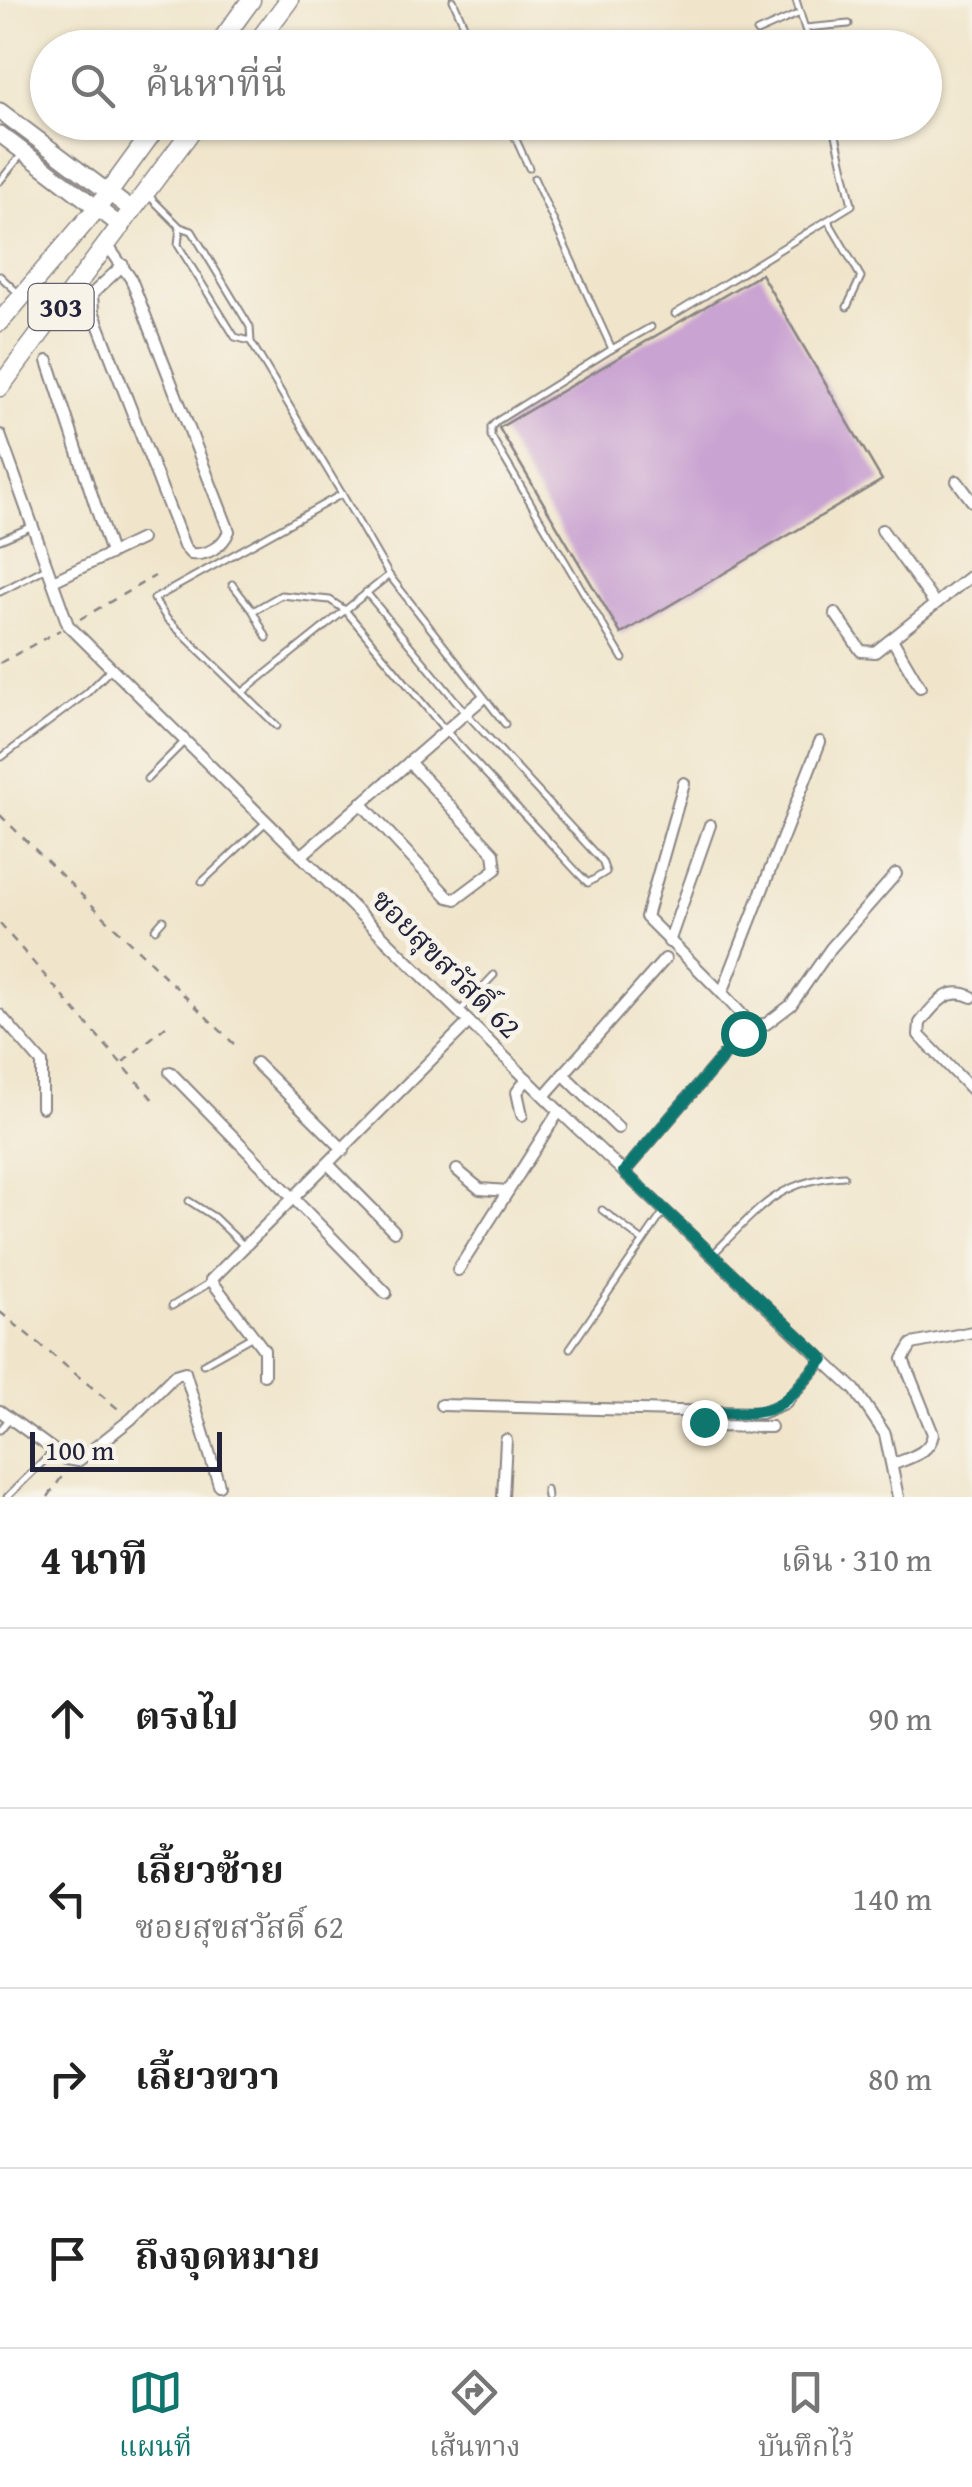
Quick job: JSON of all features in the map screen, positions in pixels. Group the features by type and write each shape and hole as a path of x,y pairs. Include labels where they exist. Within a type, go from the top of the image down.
{"main road":[{"path":"229,30 251,0"},
{"path":"267,30 288,0"},
{"path":"0,111 30,137"},
{"path":"0,134 103,200 133,210"},
{"path":"34,140 103,200 122,227"},
{"name":"303","path":"0,322 103,200 147,140"},
{"name":"303","path":"0,387 185,140"}],"street":[{"path":"108,246 123,265 230,531 219,545 200,555 191,554 184,546 93,311 92,294 123,265"},
{"path":"48,361 112,553"},
{"name":"ซอยสุขสวัสดิ์ 62","path":"0,435 68,626 544,1096 870,1408 886,1434 898,1497"},
{"path":"957,481 972,501"},
{"path":"882,530 935,604"},
{"path":"53,581 141,538"},
{"path":"834,613 861,651 875,652 970,581"},
{"path":"892,639 920,687"},
{"path":"301,856 482,699"},
{"path":"722,993 820,742"},
{"path":"360,804 448,897 456,900 496,870 494,852 408,762"},
{"path":"684,784 646,917 722,993 746,1025"},
{"path":"668,942 710,825"},
{"path":"624,1172 746,1025 766,1024 791,1006 832,948 896,874"},
{"path":"544,1096 665,960"},
{"path":"972,997 958,991 947,994 920,1023 919,1035 972,1090"},
{"path":"0,1015 42,1063 42,1107"},
{"path":"264,1375 264,1350 211,1282 469,1022"},
{"path":"256,1064 344,1150"},
{"path":"170,1072 386,1293"},
{"path":"563,1074 618,1128"},
{"path":"522,1115 517,1092 527,1079"},
{"path":"458,1270 560,1111"},
{"path":"328,1165 394,1231"},
{"path":"457,1170 480,1189 508,1191"},
{"path":"894,1464 923,1452 932,1444 933,1434 903,1360 905,1350 912,1344 972,1332"},
{"path":"441,1404 702,1412 774,1410 785,1403 823,1359"},
{"path":"5,1414 72,1462 84,1458 131,1420 175,1375 185,1372 219,1485"},
{"path":"702,1412 708,1426 772,1427"},
{"path":"503,1497 506,1440"}],"lane":[{"path":"453,0 466,30"},
{"path":"796,0 805,28 849,24"},
{"path":"762,30 801,13"},
{"path":"516,140 529,168"},
{"path":"675,314 848,210 854,199 838,140"},
{"path":"0,181 24,152"},
{"path":"534,178 612,349"},
{"path":"146,193 180,227 192,231 250,327 251,342 389,575 505,724"},
{"path":"828,221 860,276 848,307"},
{"path":"180,227 178,244 225,322 235,337 251,342"},
{"path":"0,289 3,278 20,295"},
{"path":"623,659 496,447 491,427 651,327"},
{"path":"277,726 167,618 154,599 342,494"},
{"path":"0,540 33,526"},
{"path":"0,592 48,567"},
{"path":"243,692 389,575"},
{"path":"232,584 267,638"},
{"path":"253,612 281,595 330,600 344,610 445,730 584,880 593,884 599,880 606,872 602,860 465,712 366,592"},
{"path":"2,757 86,693 112,668"},
{"path":"147,779 185,741"},
{"path":"202,882 266,821"},
{"path":"155,929 163,920"},
{"path":"459,1012 494,975"},
{"path":"712,1255 780,1190 804,1180 844,1176"},
{"path":"190,1201 230,1230 246,1248"},
{"path":"602,1210 643,1241"},
{"path":"570,1348 665,1210"},
{"path":"172,1306 211,1282"},
{"path":"204,1364 254,1335"},
{"path":"0,1430 5,1414"},
{"path":"7,1497 54,1450"}],"path":[{"path":"0,662 155,576"},
{"path":"0,815 234,1044"},
{"path":"0,924 155,1102"},
{"path":"122,1063 166,1026"},
{"path":"0,1312 131,1420"},
{"path":"48,1497 72,1462"}],"building":[{"path":"761,274 882,480 621,634 499,428"}],"route":[{"path":"704,1422 702,1412 774,1410 785,1403 823,1359 624,1172 743,1033"}]}
